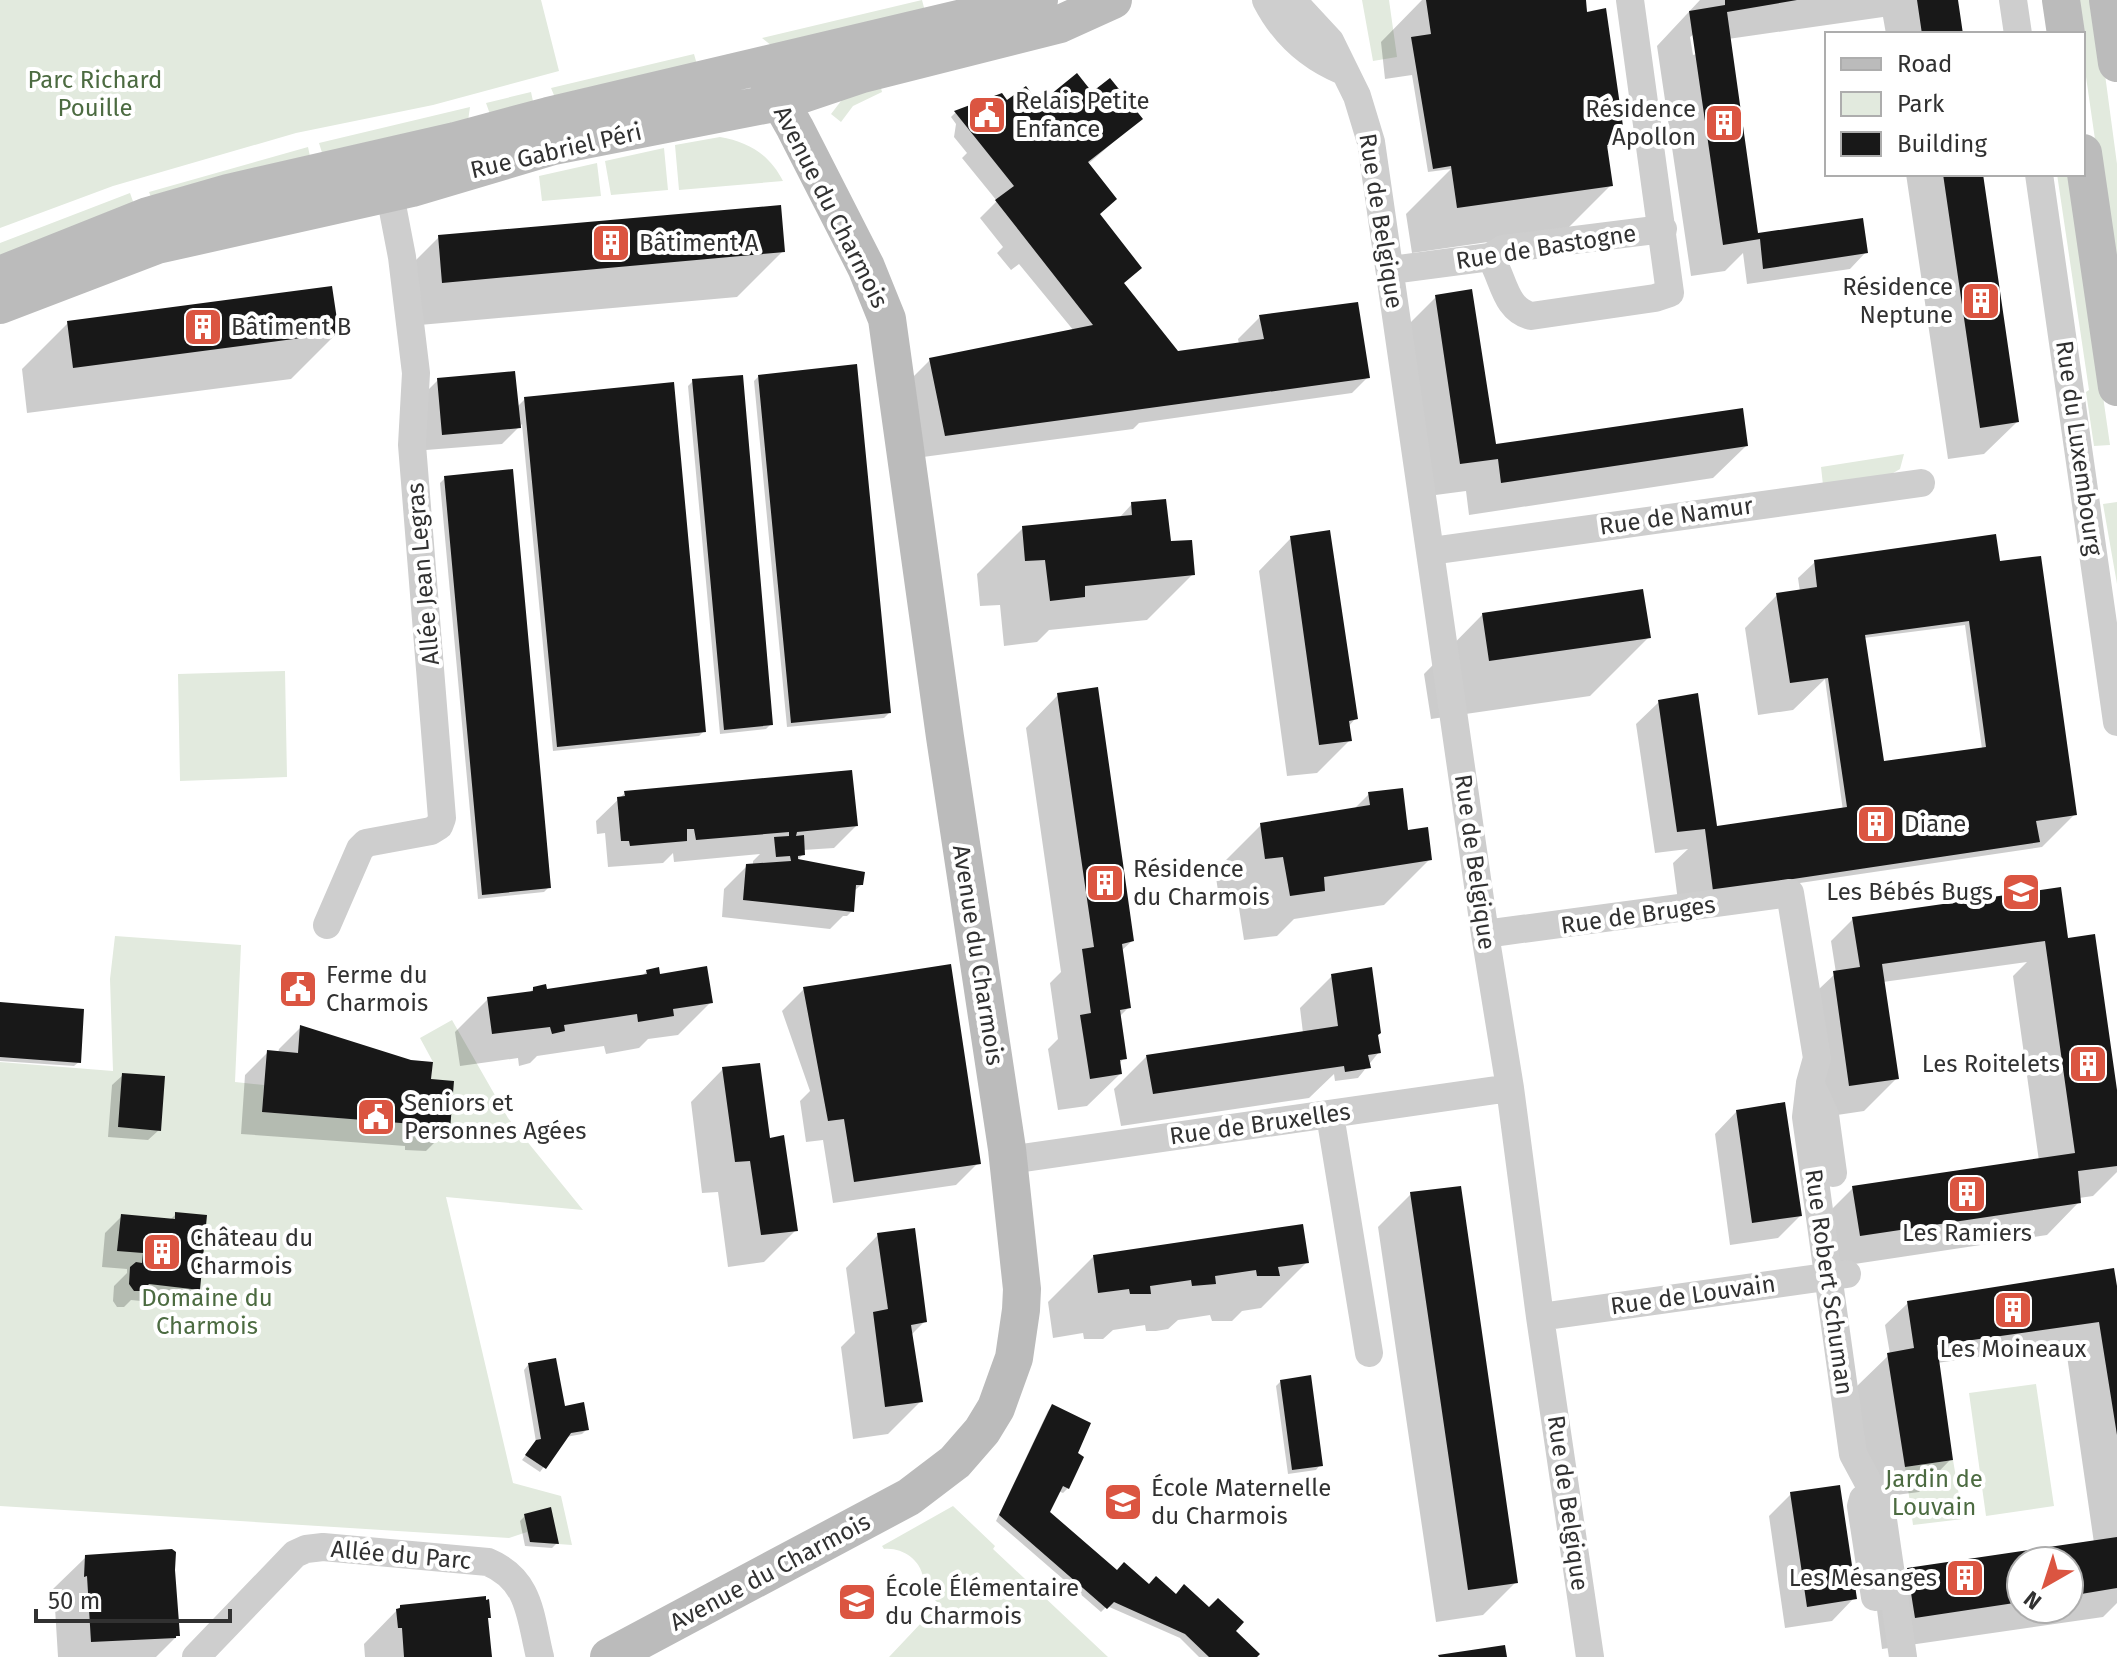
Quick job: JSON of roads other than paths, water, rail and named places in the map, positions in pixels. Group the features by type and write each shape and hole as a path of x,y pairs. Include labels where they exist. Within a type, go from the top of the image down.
{"street":[{"name":"Rue Gabriel Péri","path":"0,305 157,245 329,205 386,176 760,66 1039,0"},
{"name":"Rue Gabriel Péri","path":"0,275 148,216 228,193 386,176 779,102 862,74 1072,20 1113,0"},
{"path":"1266,0 1271,11 1304,49 1317,60 1343,71"},
{"name":"Rue de Belgique","path":"1292,0 1330,41 1357,96 1371,142 1590,1657"},
{"name":"Rue de Bastogne","path":"1391,270 1490,257 1503,249 1663,229 1630,0"},
{"path":"2013,0 2018,32"},
{"path":"2061,0 2066,32"},
{"name":"Avenue du Charmois","path":"609,1657 909,1497 943,1473 968,1448 996,1408 1014,1358 1020,1327 1021,1272 1009,1160 945,737 887,319 866,267 760,66"},
{"path":"2085,167 2117,387"},
{"name":"Allée Jean Legras","path":"327,925 360,849 366,843 431,831 439,826 442,818 412,445 416,373 402,257 386,176"},
{"name":"Rue du Luxembourg","path":"2039,176 2117,722"},
{"path":"1490,257 1500,270 1511,304 1519,313 1531,316 1655,298 1670,293 1663,229"},
{"name":"Rue de Namur","path":"1431,551 1921,483"},
{"name":"Rue de Bruges","path":"1485,934 1782,894"},
{"name":"Rue Robert Schuman","path":"1782,894 1798,1063 1825,1115 1838,1275 1872,1449 1861,1506 1884,1657"},
{"name":"Rue de Bruxelles","path":"1009,1160 1510,1088"},
{"path":"1330,1115 1369,1353"},
{"name":"Rue de Louvain","path":"1540,1317 1838,1275"},
{"name":"Rue Robert Schuman","path":"1867,1477 1881,1506 1903,1657"},
{"name":"Allée du Parc","path":"196,1657 295,1554 323,1547 488,1562 502,1568 515,1578 522,1590 540,1657"}],"place":[{"name":"Relais Petite Enfance","path":"987,115"},
{"name":"Résidence Apollon","path":"1724,123"},
{"name":"Bâtiment A","path":"611,243"},
{"name":"Résidence Neptune","path":"1981,301"},
{"name":"Bâtiment B","path":"203,327"},
{"name":"Diane","path":"1876,824"},
{"name":"Résidence du Charmois","path":"1105,883"},
{"name":"Les Bébés Bugs","path":"2021,892"},
{"name":"Ferme du Charmois","path":"298,989"},
{"name":"Les Roitelets","path":"2088,1064"},
{"name":"Seniors et Personnes Agées","path":"376,1117"},
{"name":"Les Ramiers","path":"1967,1194"},
{"name":"Château du Charmois","path":"162,1252"},
{"name":"Les Moineaux","path":"2013,1310"},
{"name":"École Maternelle du Charmois","path":"1123,1502"},
{"name":"Les Mésanges","path":"1965,1578"},
{"name":"École Élémentaire du Charmois","path":"857,1602"}],"park label":[{"name":"Parc Richard Pouille","path":"95,94"},
{"name":"Domaine du Charmois","path":"207,1312"},
{"name":"Jardin de Louvain","path":"1934,1493"}]}
